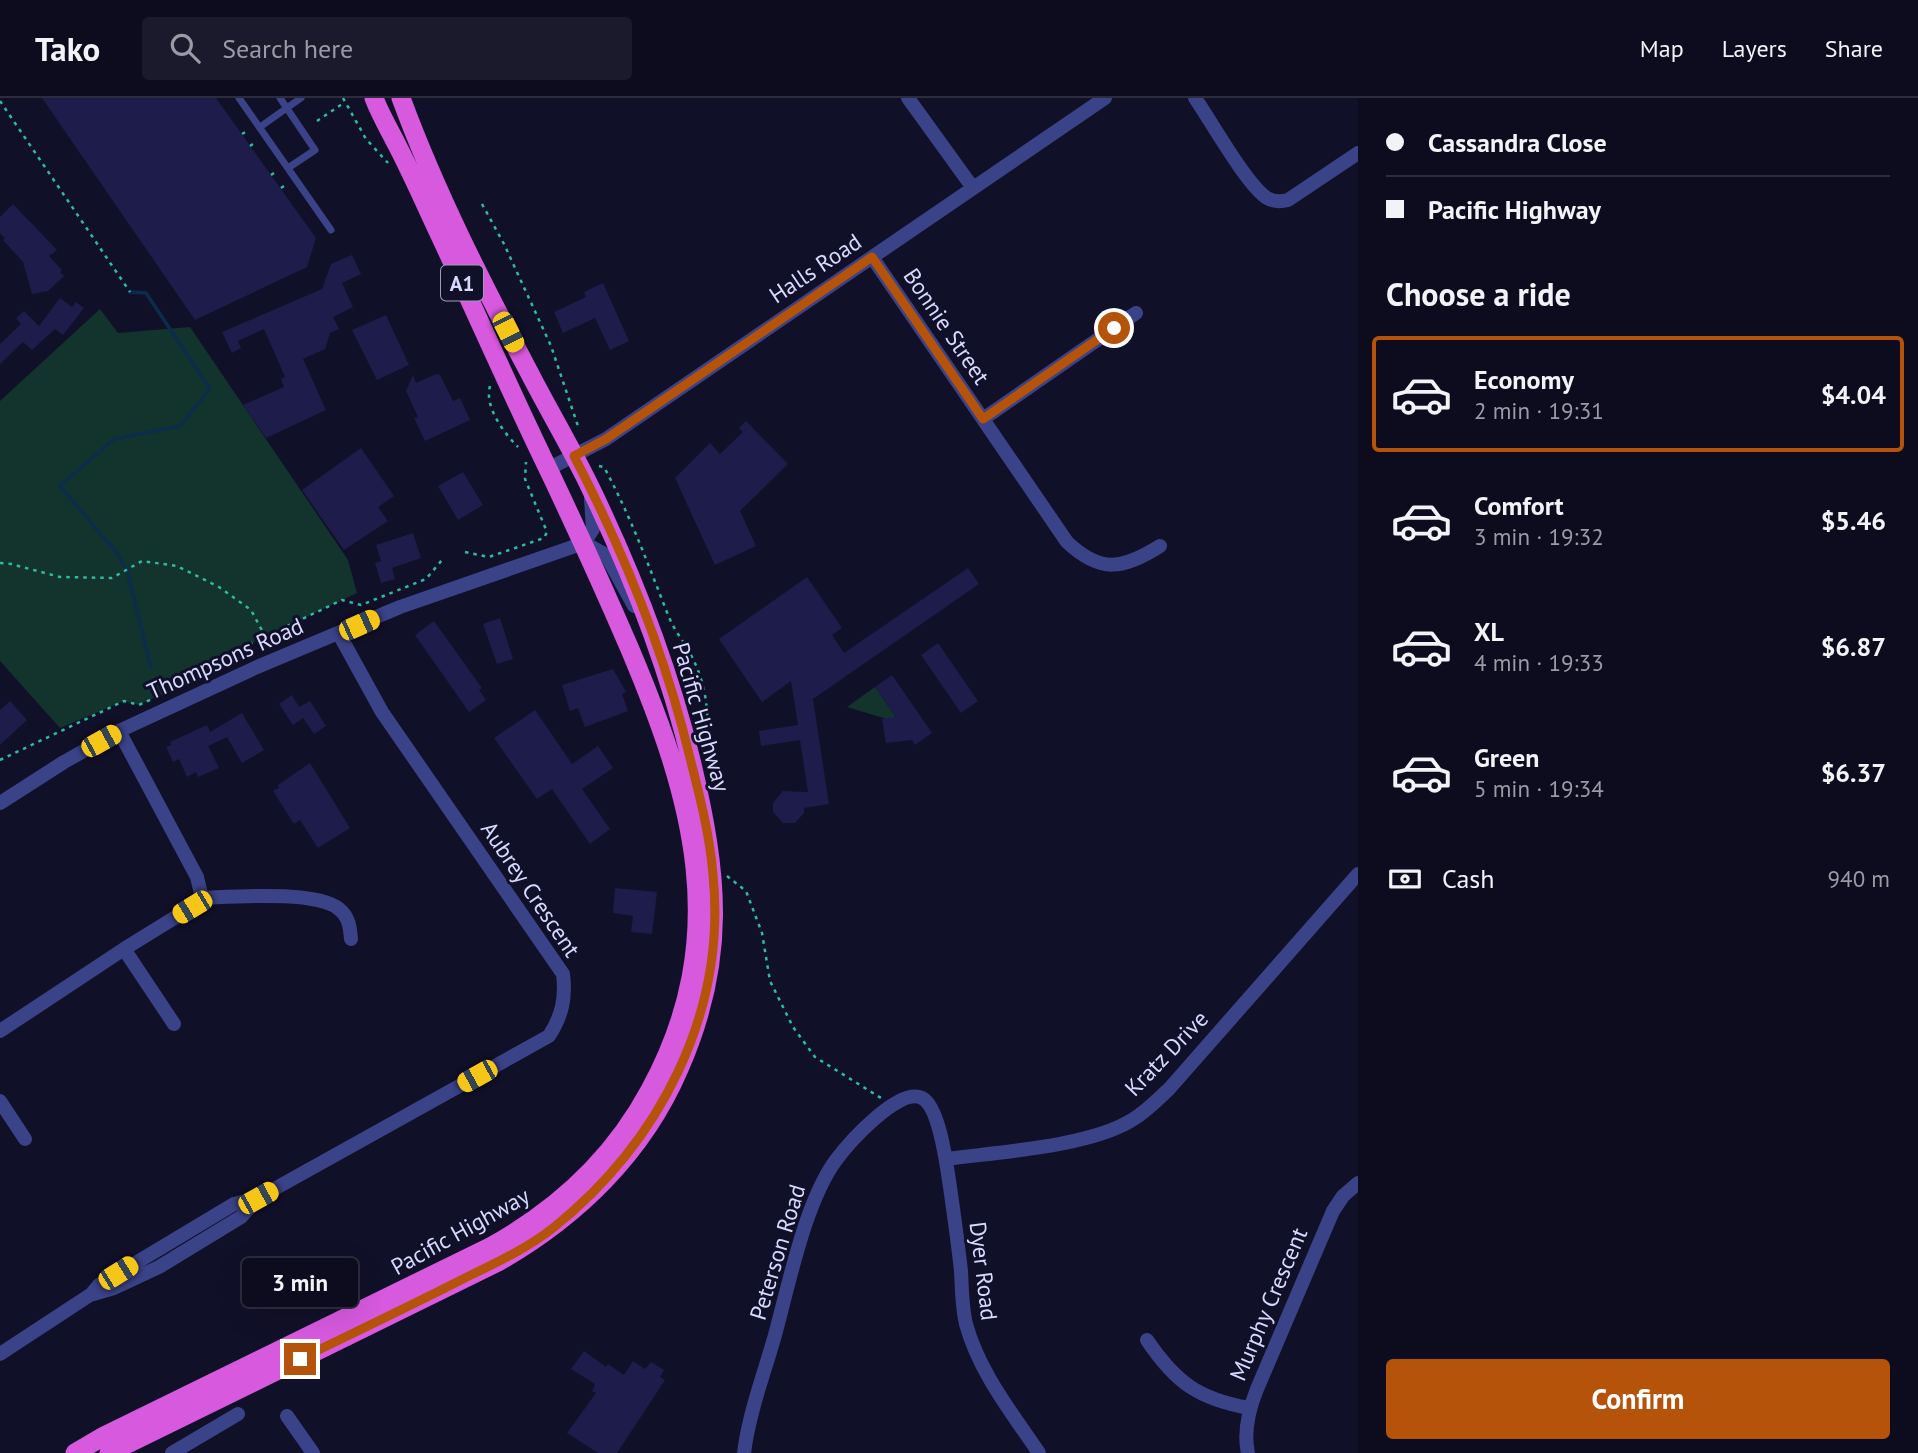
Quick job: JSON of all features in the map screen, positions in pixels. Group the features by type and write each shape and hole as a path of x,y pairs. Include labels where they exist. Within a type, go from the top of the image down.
{"highway":[{"name":"Pacific Highway","path":"75,1453 104,1436 516,1233 543,1215 611,1149 644,1102 670,1050 689,990 696,943 697,883 680,785 663,731 584,543 374,98"},
{"name":"Pacific Highway","path":"109,1453 519,1250 550,1230 577,1208 642,1137 675,1080 699,1019 708,976 714,923 713,875 705,821 686,739 653,635 590,487 484,288 416,139 401,98"}],"street":[{"path":"908,98 973,188"},
{"name":"Halls Road","path":"548,470 606,439 1105,98"},
{"path":"1195,98 1244,172 1262,194 1275,202 1288,200 1358,154"},
{"name":"Bonnie Street","path":"872,257 1057,530 1079,554 1103,565 1115,566 1139,560 1160,546"},
{"path":"983,419 1136,313"},
{"path":"584,543 593,528 590,487"},
{"name":"Thompsons Road","path":"0,803 119,731 269,662 400,607 584,543"},
{"name":"Pacific Highway","path":"584,543 600,551 609,560 653,635"},
{"name":"Aubrey Crescent","path":"0,1354 90,1296 159,1267 241,1217 258,1198 549,1035 559,1021 563,1005 563,974 382,712 339,634"},
{"path":"119,731 197,877 202,898"},
{"name":"Kratz Drive","path":"946,1159 1081,1140 1130,1121 1151,1107 1358,874"},
{"path":"0,1031 202,898 309,898 327,902 345,916 350,926 351,939"},
{"path":"124,949 174,1024"},
{"name":"Peterson Road","path":"744,1453 808,1216 830,1168 860,1131 892,1106 909,1097 924,1098 933,1110 946,1159"},
{"path":"0,1101 25,1139"},
{"name":"Dyer Road","path":"946,1159 957,1232 965,1322 975,1352 990,1379 1039,1453"},
{"name":"Murphy Crescent","path":"1248,1453 1246,1427 1249,1408 1333,1210 1343,1195 1358,1183"},
{"path":"1147,1340 1167,1367 1186,1385 1221,1403 1249,1408"},
{"path":"172,1453 238,1414"},
{"path":"287,1416 313,1453"}],"lane":[{"path":"239,98 331,230"},
{"path":"280,98 315,150 288,168"},
{"path":"260,127 301,98"}],"path":[{"path":"342,98 366,139 394,169"},
{"path":"0,101 130,292"},
{"path":"317,121 345,102"},
{"path":"482,204 551,346 579,426 579,433"},
{"path":"491,382 488,394 491,403 505,434 520,449"},
{"path":"465,552 489,557 544,538 547,532 525,479 524,456"},
{"path":"604,467 642,545 668,617 692,657 703,687 707,729"},
{"path":"0,760 124,701 139,705 185,684 197,669 342,600 361,604 426,579 442,560"},
{"path":"0,563 60,577 112,578 142,561 177,566 219,587 251,610 265,636"},
{"path":"726,885 725,874 746,891 762,933 770,981 793,1027 816,1057 892,1106"}],"green space":[{"path":"100,309 118,333 190,327 348,560 357,593 197,669 185,684 139,705 124,701 60,728 0,661 0,401"},
{"path":"875,687 900,723 847,707"}],"building":[{"path":"42,98 216,98 316,238 307,267 195,320"},
{"path":"13,204 57,250 49,256 64,276 48,291 32,294 23,262 0,233 0,217"},
{"path":"352,255 361,274 342,283 353,307 333,317 339,329 330,333 325,349 303,359 326,410 266,438 243,405 284,387 281,379 285,377 264,329 238,341 241,348 232,353 222,332 322,289 331,264"},
{"path":"603,283 629,341 610,350 595,318 563,333 554,312 586,297 584,292"},
{"path":"60,298 72,307 76,302 84,308 63,335 55,329 32,350 23,342 0,364 0,344 21,324 16,318 24,311 39,326"},
{"path":"386,315 409,365 377,380 352,330"},
{"path":"436,374 440,375 453,401 460,398 470,420 425,441 414,418 418,417 406,391 413,375 416,383"},
{"path":"746,421 788,464 740,511 756,546 715,565 675,478 710,443 720,454 743,432 739,428"},
{"path":"361,448 394,496 378,507 388,521 344,550 302,490"},
{"path":"463,472 483,505 458,520 438,486"},
{"path":"413,533 421,558 392,568 395,579 381,583 375,563 381,561 376,545"},
{"path":"968,568 979,584 813,699 829,804 804,808 804,813 795,823 783,823 773,812 773,803 783,791 808,792 800,740 761,746 759,731 798,725 791,681 762,702 719,639 807,577 842,628 832,635 844,653"},
{"path":"500,618 513,659 497,664 483,624"},
{"path":"434,621 482,688 479,690 486,700 469,712 415,635"},
{"path":"938,643 978,701 961,713 921,655"},
{"path":"613,669 626,692 622,694 628,711 585,727 578,708 570,711 562,685"},
{"path":"892,675 932,733 915,745 912,740 886,743 882,719 896,717 875,687"},
{"path":"292,695 299,707 310,701 326,726 314,734 303,718 293,725 279,704"},
{"path":"10,701 27,720 0,745 0,710"},
{"path":"535,710 572,764 598,746 613,768 582,789 610,829 590,844 552,789 537,799 494,738"},
{"path":"242,713 264,750 242,763 227,737 208,746 219,768 198,777 196,772 187,777 179,759 173,762 166,747 171,745 170,742 207,725 210,732"},
{"path":"310,763 350,828 318,848 300,820 294,824 273,791"},
{"path":"615,888 657,892 652,934 631,932 633,916 613,913"},
{"path":"584,1351 606,1367 608,1364 624,1375 633,1361 645,1369 651,1362 664,1370 660,1377 665,1380 617,1453 598,1453 567,1433 596,1393 592,1391 595,1384 571,1369"}],"waterway":[{"path":"130,292 146,293 210,389 180,426 114,439 60,486 115,551 127,570 151,668"}],"route":[{"path":"300,1359 498,1262 550,1230 577,1208 642,1137 675,1080 699,1019 708,976 714,923 713,875 705,821 686,739 648,618 613,536 574,456 606,439 872,257 983,419 1114,328"}]}
